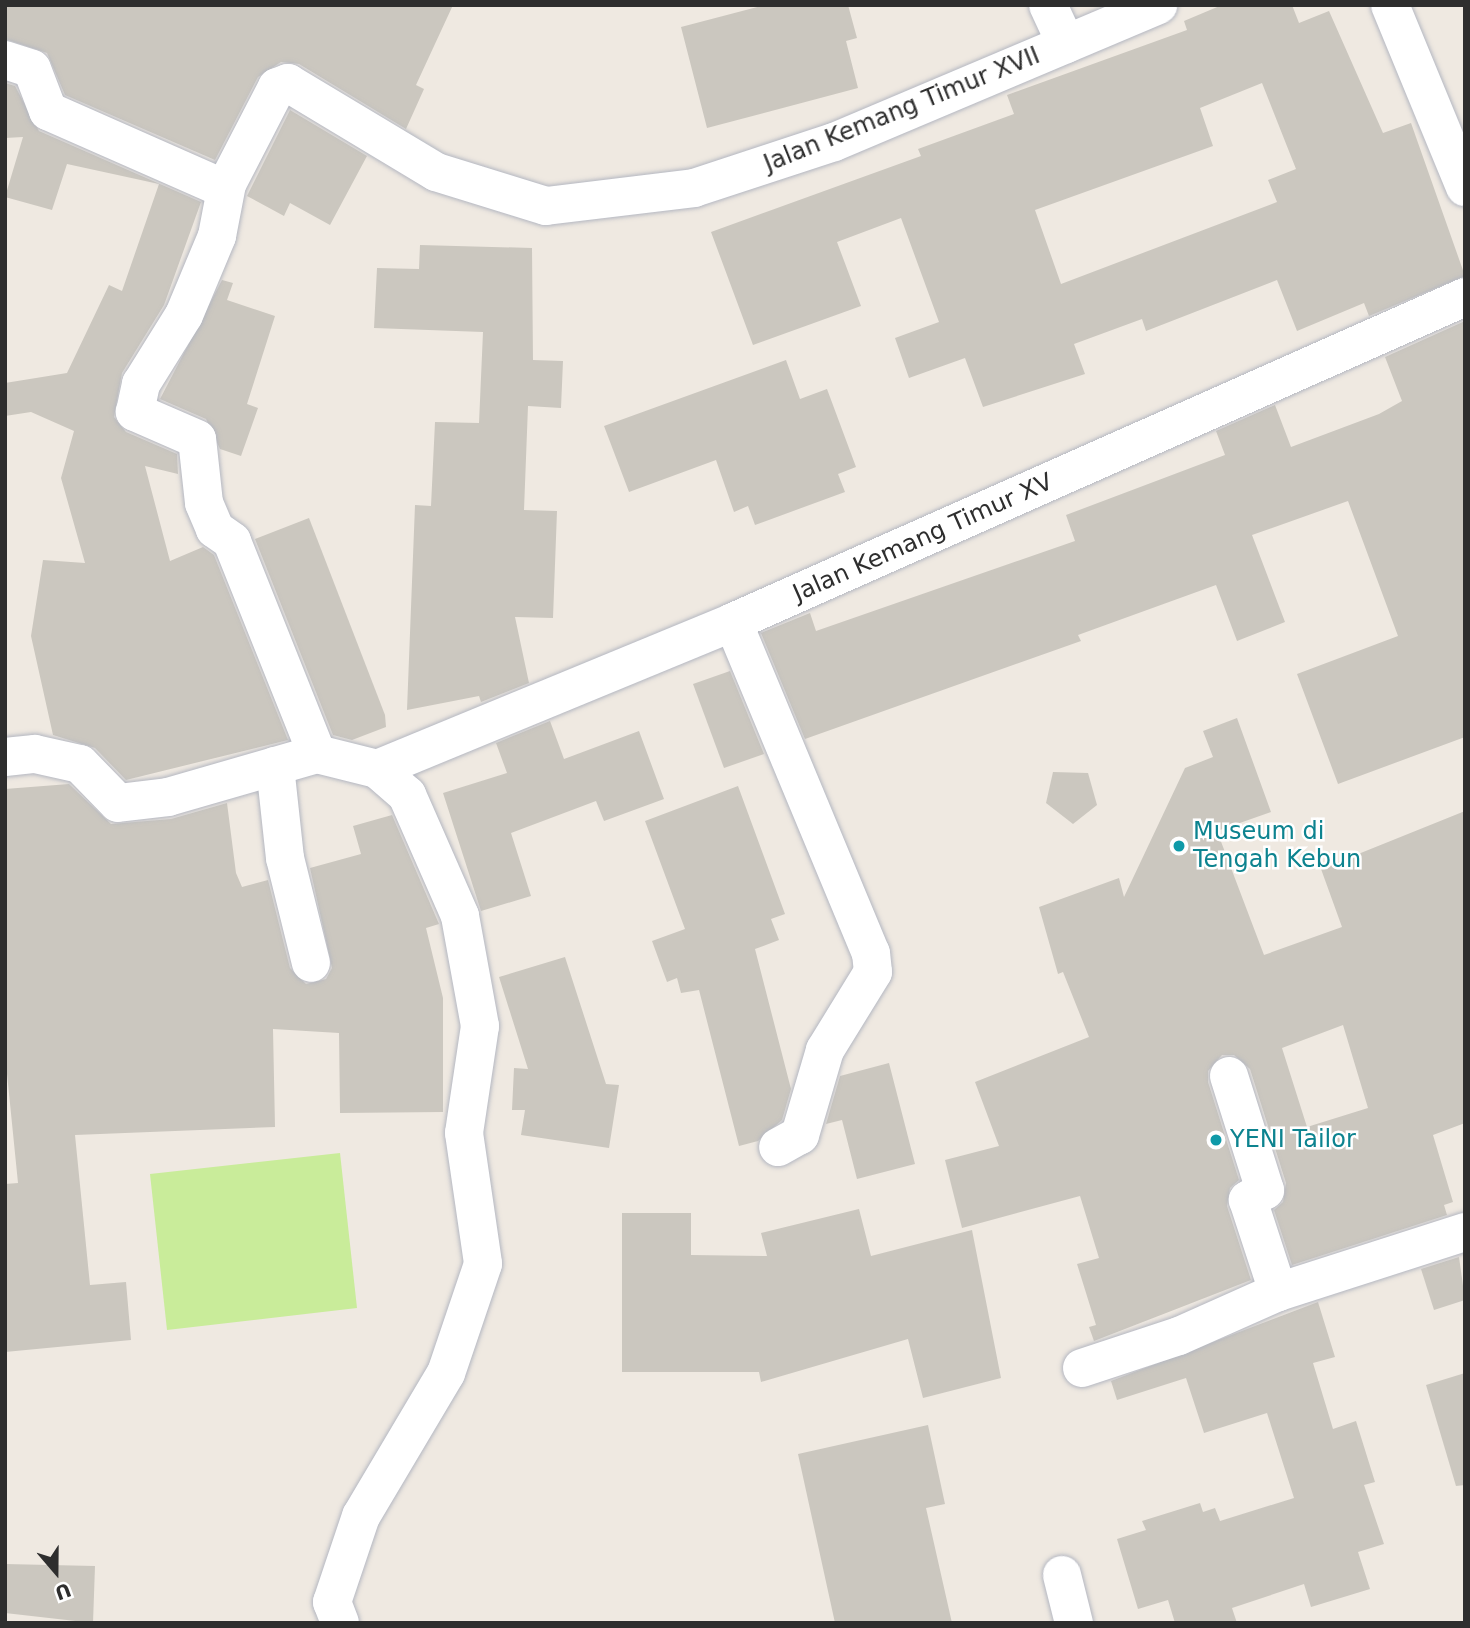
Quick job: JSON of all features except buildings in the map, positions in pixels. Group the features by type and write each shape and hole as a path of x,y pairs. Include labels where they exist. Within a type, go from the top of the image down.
{"street":[{"path":"1048,5 1066,44"},
{"name":"Jalan Kemang Timur XVII","path":"225,189 282,83 436,173 546,206 694,188 834,142 1158,5"},
{"path":"1390,5 1465,187"},
{"path":"5,60 32,69 48,111 225,189 217,236 184,315 141,384 135,412 197,439 205,503 215,528 232,541 317,754"},
{"name":"Jalan Kemang Timur XV","path":"383,766 439,740 733,622 1465,297"},
{"path":"733,622 872,953 873,972 825,1050 800,1135 778,1147"},
{"path":"5,757 35,754 80,764 118,803 168,797 317,754 383,766 407,795 460,916 480,1026 464,1133 483,1264 446,1373 361,1516 332,1602 340,1623"},
{"path":"275,765 285,858 311,963"},
{"path":"1229,1076 1265,1190 1248,1200 1278,1292"},
{"path":"1082,1368 1179,1336 1278,1292 1465,1232"},
{"path":"1062,1575 1074,1623"}],"green space":[{"path":"340,1153 357,1308 167,1330 150,1174"}],"place":[{"name":"Museum di Tengah Kebun","path":"1179,846"},
{"name":"YENI Tailor","path":"1216,1140"}]}
